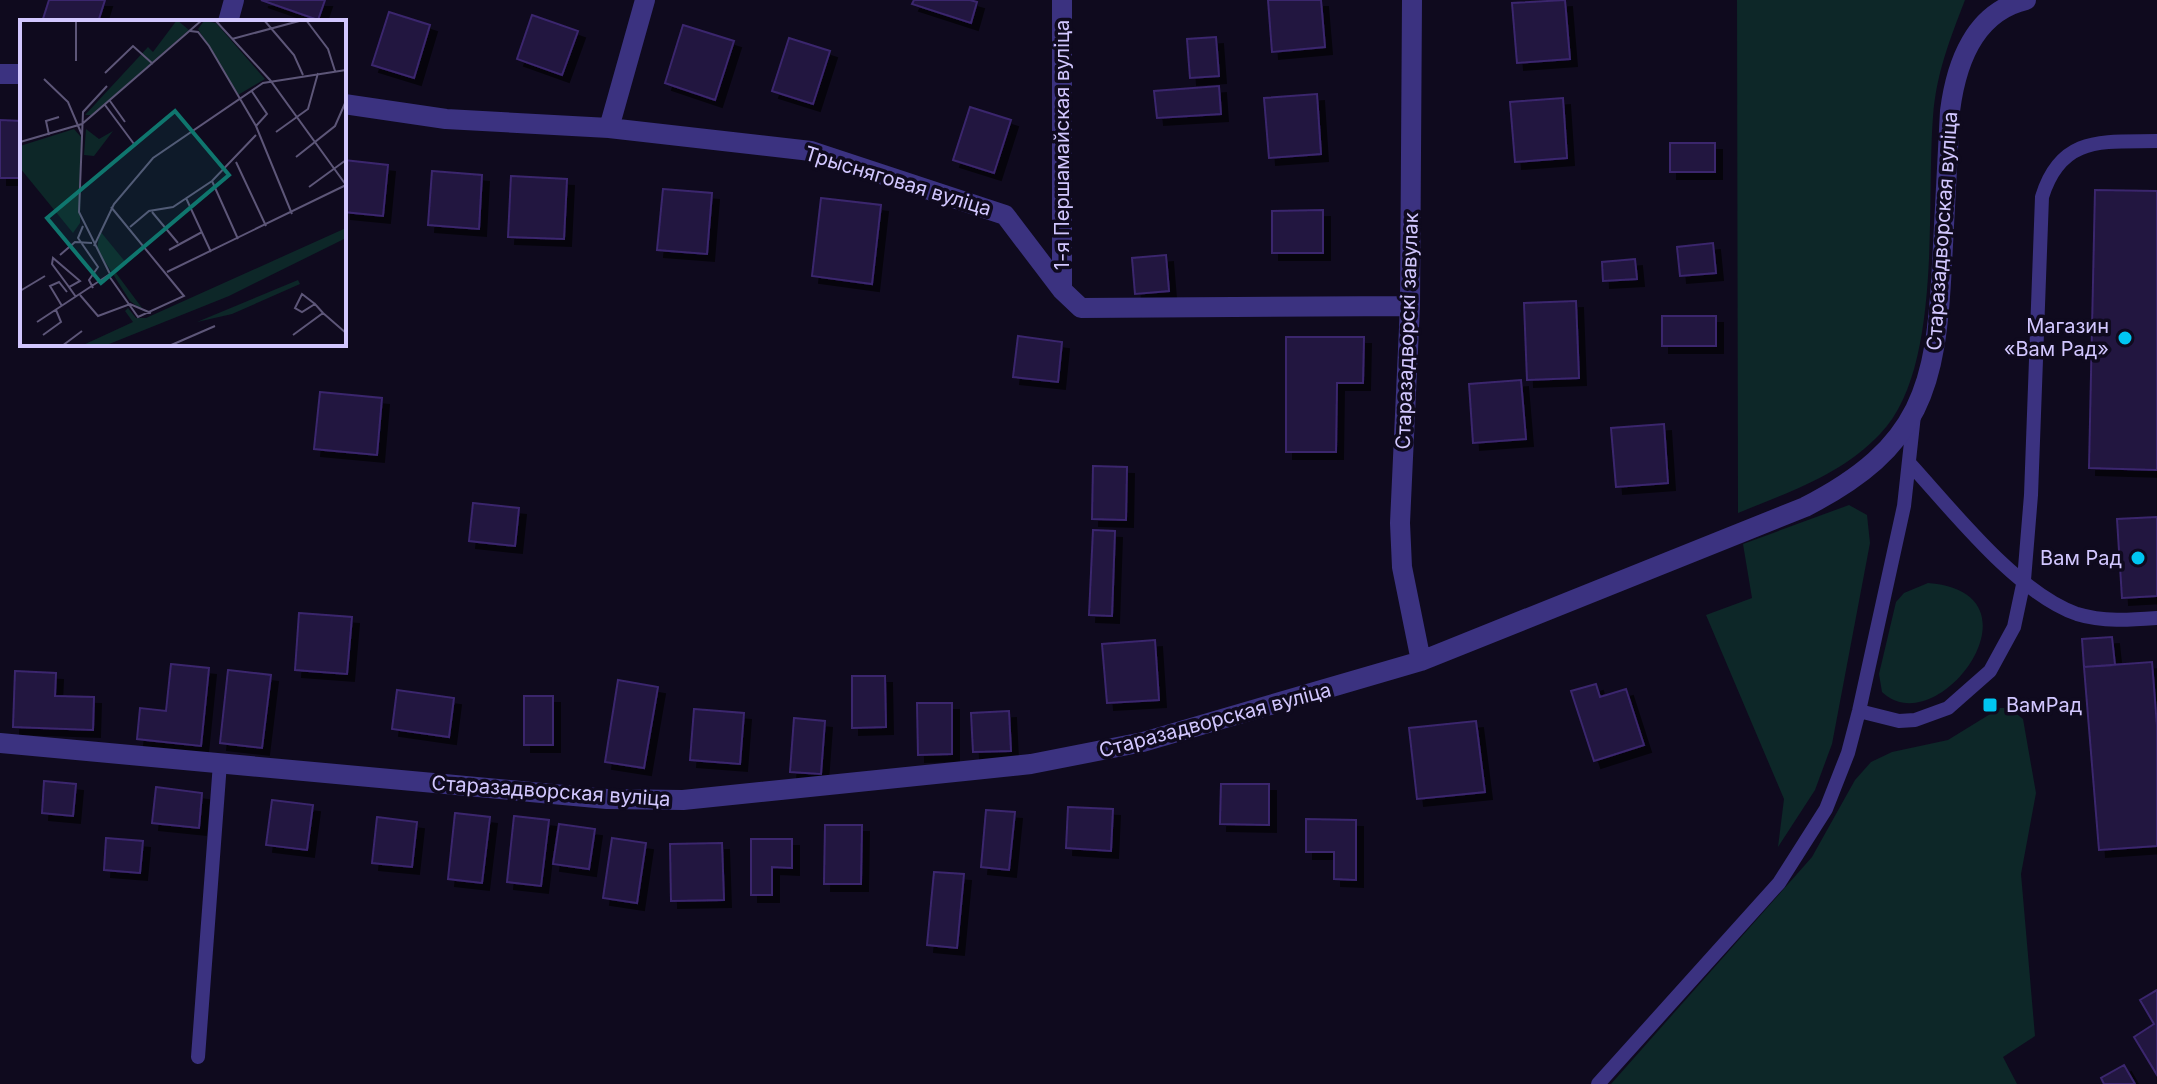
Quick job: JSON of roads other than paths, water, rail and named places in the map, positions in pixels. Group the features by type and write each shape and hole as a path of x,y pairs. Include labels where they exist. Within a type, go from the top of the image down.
{"street":[{"path":"229,20 234,0"},
{"path":"609,128 645,0"},
{"name":"1-я Першамайская вуліца","path":"1062,0 1062,290"},
{"name":"Старазадворскі завулак","path":"1412,0 1410,306 1400,523 1402,567 1421,661"},
{"name":"Старазадворская вуліца","path":"0,743 607,799 683,800 1031,764 1088,754 1143,742 1421,661 1805,507 1862,474 1889,448 1914,415 1929,377 1938,329 1950,111 1957,71 1981,27 1998,11 2020,1"},
{"name":"Трысняговая вуліца","path":"346,104 446,119 609,128 811,151 1005,215 1062,290 1081,308 1410,306"}],"lane":[{"path":"1859,711 1890,719 1915,720 1932,715 1962,698 2000,659 2014,627 2024,580 2031,495 2042,197 2059,162 2079,147 2104,142 2157,141"},
{"path":"1598,1084 1758,907 1797,858 1832,795 1859,711 1911,465 1914,415"},
{"path":"1911,465 2024,580 2057,604 2083,615 2110,620 2157,618"},
{"path":"198,1057 220,763"}],"place":[{"name":"Магазин «Вам Рад»","path":"2125,338"},
{"name":"Вам Рад","path":"2138,558"},
{"name":"ВамРад","path":"1990,705"}]}
